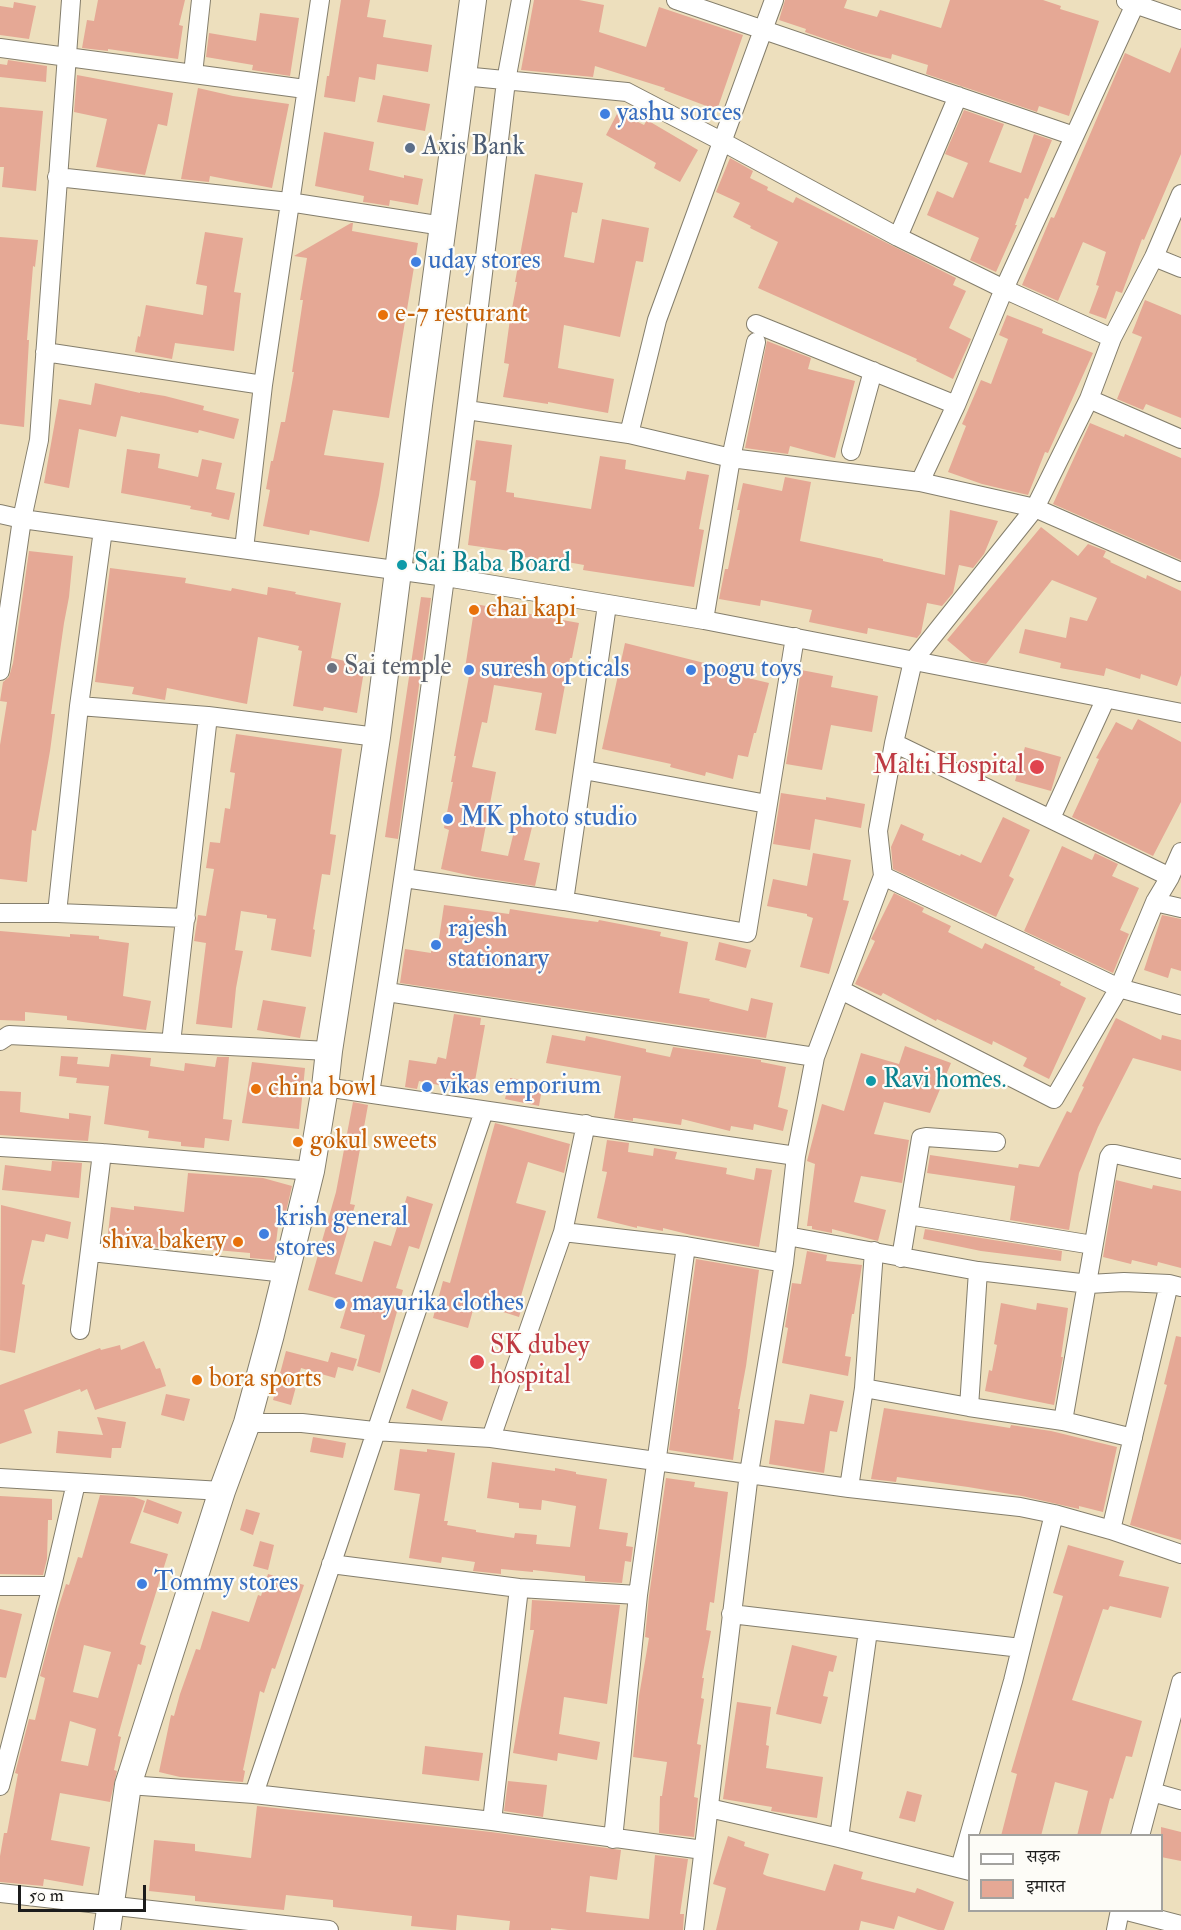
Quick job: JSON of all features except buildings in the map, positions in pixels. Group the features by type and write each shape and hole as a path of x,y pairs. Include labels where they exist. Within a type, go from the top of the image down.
{"street":[{"path":"0,671 22,519 39,440 71,0"},
{"path":"193,74 201,0"},
{"path":"244,549 263,385 305,89 320,0"},
{"path":"108,1918 128,1785 222,1491 247,1423 311,1171 377,737 473,0"},
{"path":"370,1093 404,878 446,577 506,81 521,0"},
{"path":"676,0 1074,136"},
{"path":"629,434 657,320 774,0"},
{"path":"920,482 956,405 1004,289 1074,136 1132,1 1181,20"},
{"path":"0,48 305,89"},
{"path":"463,76 627,92 898,237 1112,338"},
{"path":"898,237 958,96"},
{"path":"57,177 289,202 443,226"},
{"path":"693,1930 748,1473 784,1263 796,1156 815,1057 883,876 878,831 894,743 913,661 1035,508 1089,399 1112,338 1154,257 1181,194"},
{"path":"1154,257 1181,268"},
{"path":"704,620 731,458 756,333 873,371 956,405"},
{"path":"45,352 263,385"},
{"path":"851,451 873,371"},
{"path":"1089,399 1181,439"},
{"path":"467,410 629,434 731,458 920,482 1035,508 1181,572"},
{"path":"0,514 22,519 446,577 704,620 1181,713"},
{"path":"57,913 79,706 102,530"},
{"path":"564,901 607,605"},
{"path":"404,878 564,901 747,933 795,637"},
{"path":"1050,818 1106,698"},
{"path":"79,706 208,716 377,737"},
{"path":"171,1043 208,716"},
{"path":"894,743 1170,877"},
{"path":"584,770 767,804"},
{"path":"841,990 1054,1099 1119,988 1155,902 1181,852"},
{"path":"883,876 1119,988 1181,1005"},
{"path":"1155,902 1181,908"},
{"path":"0,913 186,918"},
{"path":"387,992 815,1057"},
{"path":"0,1041 9,1035 329,1052"},
{"path":"325,1087 796,1156"},
{"path":"254,1794 374,1431 484,1111"},
{"path":"491,1438 563,1232 586,1124"},
{"path":"901,1258 921,1138 996,1142"},
{"path":"0,1147 102,1153 311,1171"},
{"path":"80,1330 102,1153"},
{"path":"1063,1421 1089,1284 1093,1245 1109,1157 1112,1154 1181,1168"},
{"path":"908,1215 1093,1245"},
{"path":"563,1232 686,1246 784,1263"},
{"path":"787,1236 978,1271 1089,1284 1124,1282 1175,1286 1133,1438 1111,1530"},
{"path":"613,1839 638,1595 686,1246"},
{"path":"849,1488 864,1388 874,1251"},
{"path":"91,1252 286,1273"},
{"path":"969,1407 978,1271"},
{"path":"864,1388 1063,1421 1133,1438"},
{"path":"247,1423 302,1424 491,1438 849,1488 1020,1507 1111,1530 1181,1554"},
{"path":"0,1478 222,1491"},
{"path":"0,1781 52,1586 76,1483"},
{"path":"974,1834 1054,1514"},
{"path":"331,1564 519,1588 638,1595"},
{"path":"0,1586 52,1586"},
{"path":"492,1821 519,1588"},
{"path":"731,1614 1021,1648"},
{"path":"839,1838 868,1631"},
{"path":"1141,1834 1181,1682"},
{"path":"128,1785 254,1794 492,1821 703,1850"},
{"path":"1152,1792 1181,1800"},
{"path":"709,1808 965,1870"},
{"path":"0,1893 108,1918 329,1930"},
{"path":"1116,1930 1122,1912"},
{"path":"1126,1912 1181,1925"}],"place":[{"name":"yashu sorces","path":"605,114"},
{"name":"Axis Bank","path":"410,148"},
{"name":"uday stores","path":"416,262"},
{"name":"e-7 resturant","path":"383,315"},
{"name":"Sai Baba Board","path":"402,565"},
{"name":"chai kapi","path":"474,610"},
{"name":"Sai temple","path":"332,668"},
{"name":"suresh opticals","path":"469,670"},
{"name":"pogu toys","path":"691,670"},
{"name":"Malti Hospital","path":"1037,767"},
{"name":"MK photo studio","path":"448,819"},
{"name":"rajesh stationary","path":"436,945"},
{"name":"Ravi homes.","path":"871,1081"},
{"name":"vikas emporium","path":"427,1087"},
{"name":"china bowl","path":"256,1089"},
{"name":"gokul sweets","path":"298,1142"},
{"name":"krish general stores","path":"264,1234"},
{"name":"shiva bakery","path":"238,1242"},
{"name":"mayurika clothes","path":"340,1304"},
{"name":"SK dubey hospital","path":"477,1362"},
{"name":"bora sports","path":"197,1380"},
{"name":"Tommy stores","path":"142,1584"}]}
